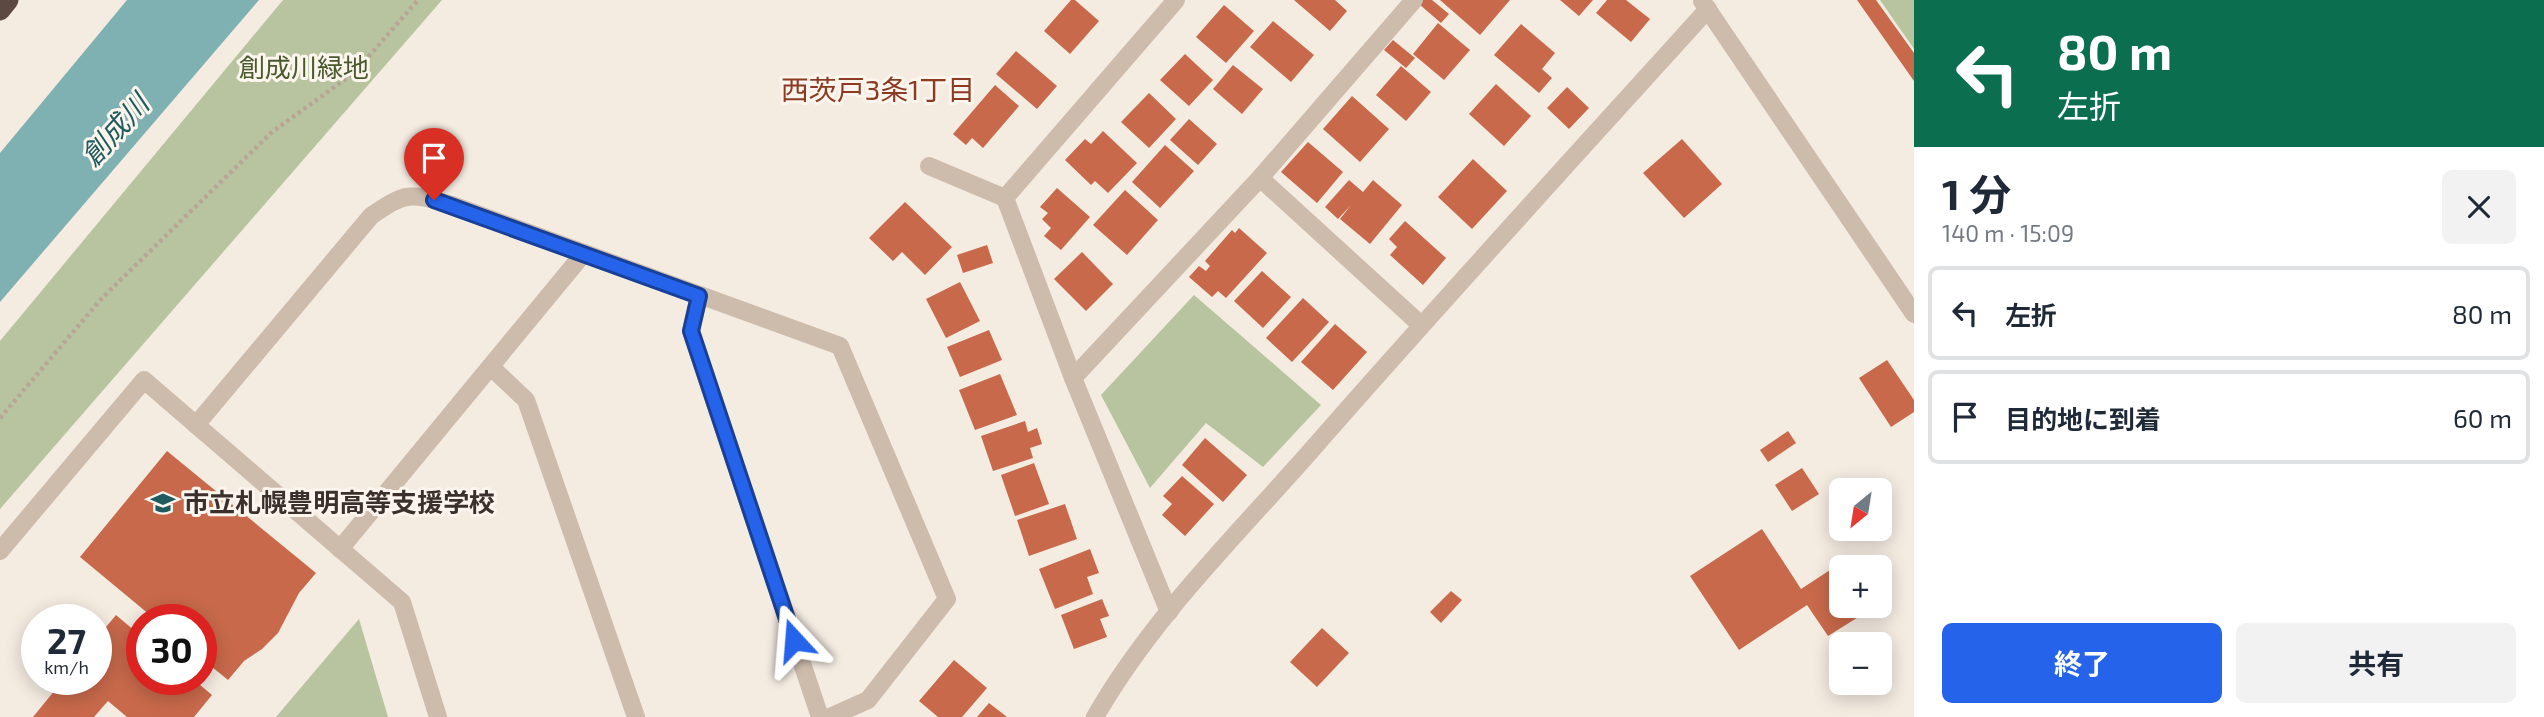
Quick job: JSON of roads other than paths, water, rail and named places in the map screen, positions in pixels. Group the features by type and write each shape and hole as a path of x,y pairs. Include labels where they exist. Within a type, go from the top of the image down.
{"highway":[{"path":"0,10 8,0"}],"street":[{"path":"1005,198 1177,0"},
{"path":"1073,377 1260,178 1414,0"},
{"path":"1086,717 1169,612 1705,4 1914,314"},
{"path":"929,166 1005,198 1073,377 1169,612"},
{"path":"1260,178 1421,325"},
{"path":"196,425 371,216 397,198 417,195 452,205 840,346 947,599 868,700 830,717"},
{"path":"340,549 492,368 584,253"},
{"path":"699,296 691,331 820,717"},
{"path":"492,368 526,400 636,717"},
{"path":"0,551 144,380 402,602 438,717"},
{"path":"1095,717 1115,682"}],"water":[{"name":"創成川","path":"127,0 259,0 0,302 0,153"}],"place":[{"name":"市立札幌豊明高等支援学校","path":"163,503"}],"district":[{"name":"西茨戸3条1丁目","path":"878,90"}],"park label":[{"name":"創成川緑地","path":"304,68"}]}
